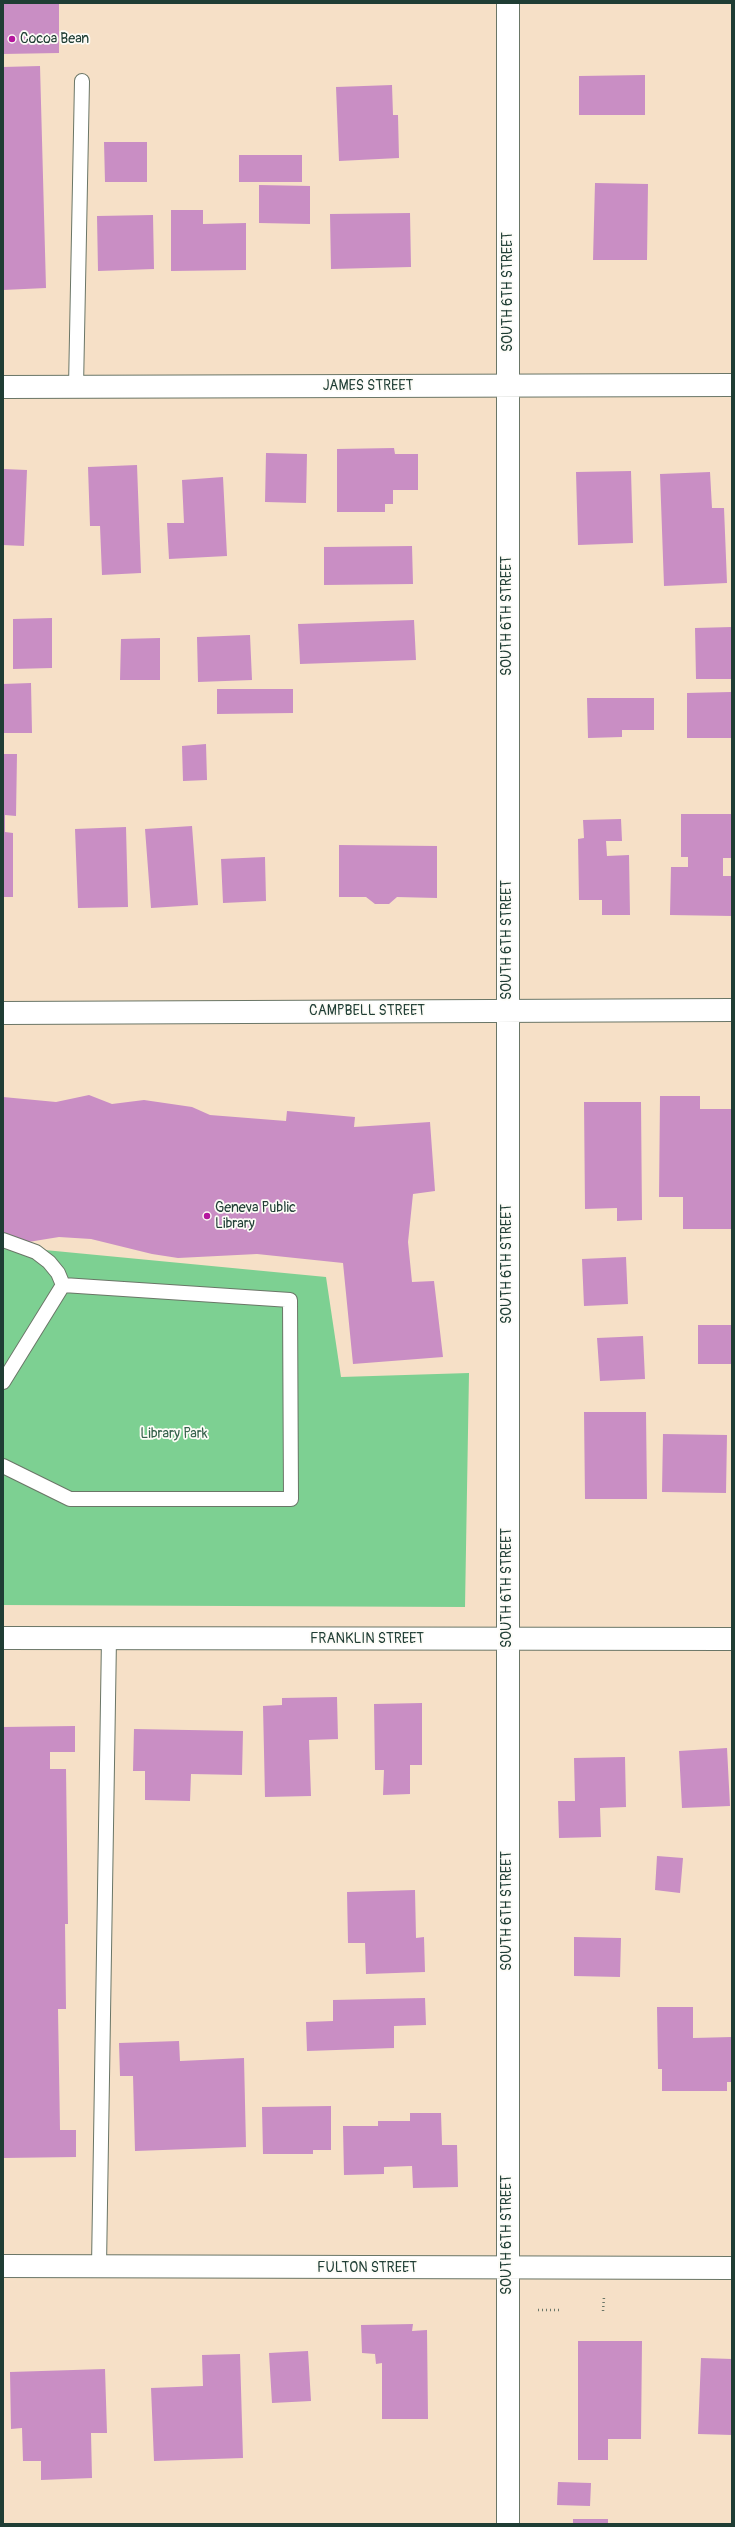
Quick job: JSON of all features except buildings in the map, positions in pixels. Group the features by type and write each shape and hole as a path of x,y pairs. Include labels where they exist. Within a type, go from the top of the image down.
{"street":[{"name":"SOUTH 6TH STREET","path":"508,3 508,2524"},
{"name":"JAMES STREET","path":"3,387 732,385"},
{"name":"CAMPBELL STREET","path":"3,1013 732,1010"},
{"name":"FRANKLIN STREET","path":"3,1638 507,1640 732,1639"},
{"name":"FULTON STREET","path":"3,2266 732,2268"}],"lane":[{"path":"76,387 82,81"},
{"path":"3,1240 36,1252 54,1268 63,1285"},
{"path":"4,1463 70,1499 291,1499 290,1300 63,1285"},
{"path":"3,1382 63,1285"},
{"path":"99,2266 109,1638"}],"path":[{"path":"536,2310 562,2310"}],"green space":[{"name":"Library Park","path":"3,1246 326,1277 341,1377 469,1373 465,1607 3,1605"}],"place":[{"name":"Cocoa Bean","path":"12,39"},
{"name":"Geneva Public Library","path":"207,1216"}]}
